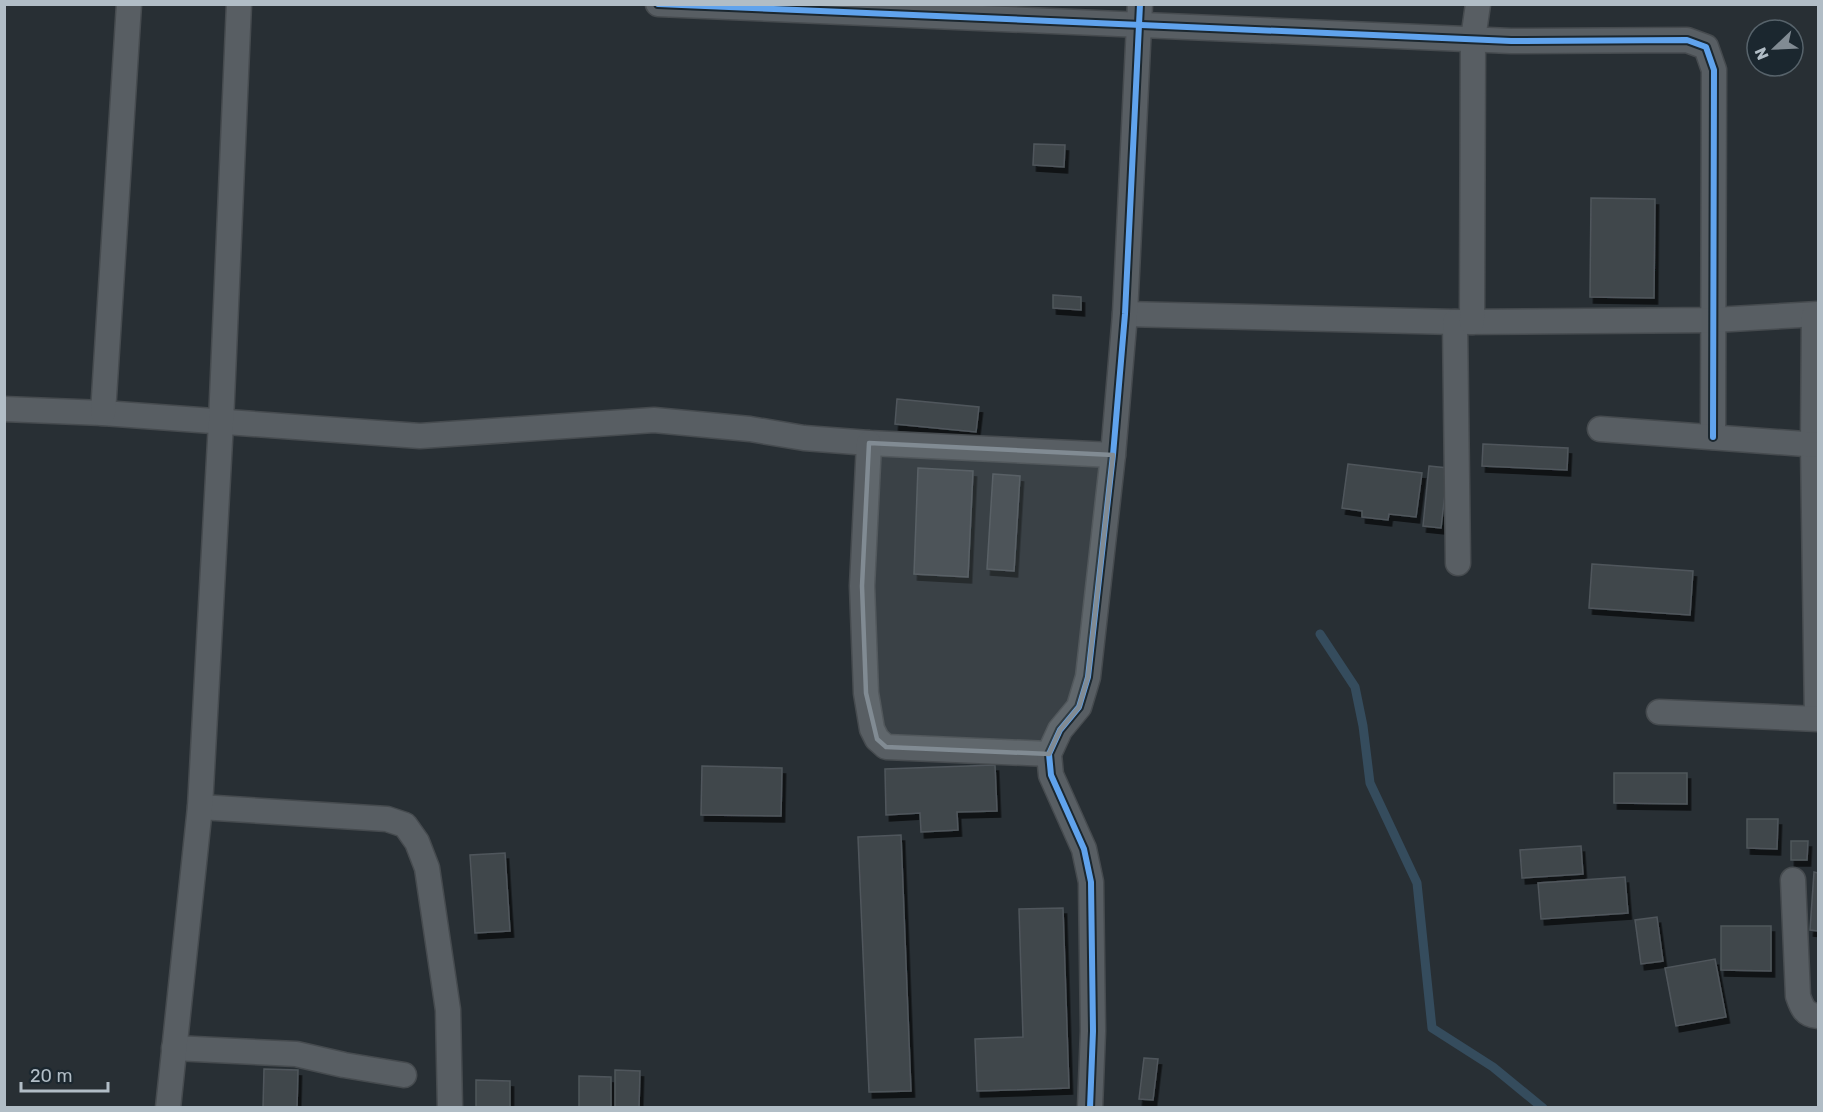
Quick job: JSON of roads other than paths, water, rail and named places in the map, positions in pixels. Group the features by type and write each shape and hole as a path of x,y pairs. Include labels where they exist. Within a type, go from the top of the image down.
{"street":[{"path":"103,413 129,4"},
{"path":"168,1107 200,807 221,422 239,4"},
{"path":"658,4 1140,14 1511,41 1687,40 1706,47 1714,70 1713,437"},
{"path":"1458,563 1463,322 1473,39 1478,4"},
{"path":"1090,1107 1093,1031 1091,882 1084,849 1051,775 1049,754 1060,730 1079,707 1088,677 1113,455 1125,314 1140,14"},
{"path":"1125,314 1463,322 1714,320 1816,314 1818,718 1659,712"},
{"path":"4,409 103,413 420,436 654,420 750,429 804,438 869,443 1113,455"},
{"path":"1600,429 1816,445"},
{"path":"869,443 862,586 866,693 876,739 886,747 1049,754"},
{"path":"200,807 387,819 405,825 417,842 427,867 448,1010 450,1107"},
{"path":"1793,880 1798,996 1802,1009 1810,1016 1818,1016"},
{"path":"174,1048 296,1054 404,1075"}],"waterway":[{"path":"1320,634 1355,687 1363,726 1370,783 1417,883 1432,1028 1493,1067 1543,1108"}]}
